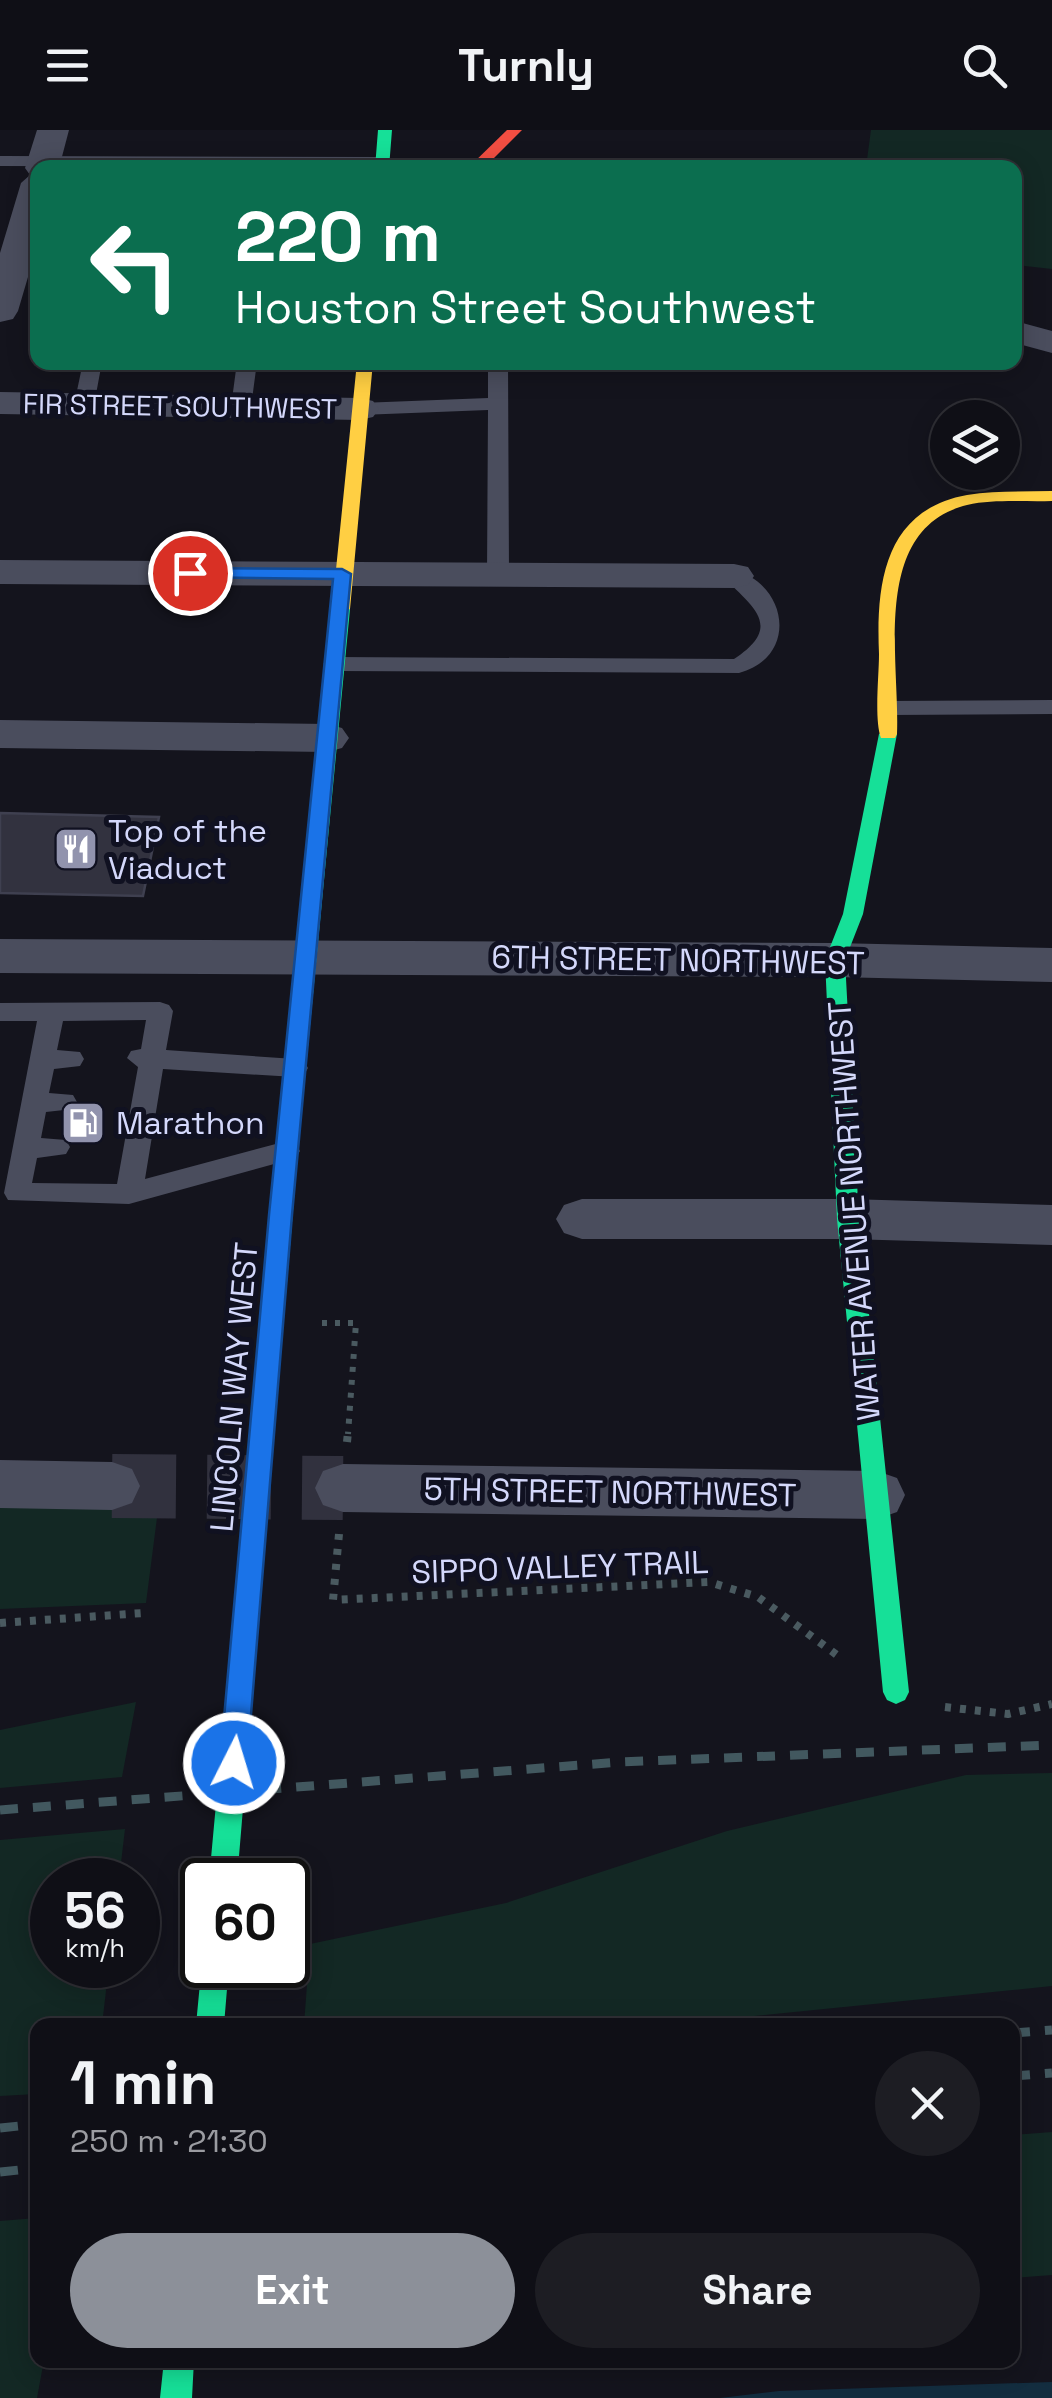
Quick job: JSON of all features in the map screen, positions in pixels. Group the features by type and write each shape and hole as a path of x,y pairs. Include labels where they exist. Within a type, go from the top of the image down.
{"main road":[{"path":"382,160 385,130"},
{"path":"483,160 515,130"},
{"name":"LINCOLN WAY WEST","path":"225,1858 286,1150 364,370"},
{"name":"WATER AVENUE NORTHWEST","path":"896,1692 848,1219 836,960 853,914 876,812 889,708 887,616 892,562 915,525 939,509 963,501 1052,496"},
{"path":"211,2018 213,1988"},
{"path":"176,2398 178,2368"}],"street":[{"path":"0,311 30,216"},
{"path":"1022,334 1052,342"},
{"name":"FIR STREET SOUTHWEST","path":"0,403 360,409"},
{"path":"0,572 734,576"},
{"path":"0,734 327,738"},
{"name":"6TH STREET NORTHWEST","path":"0,956 836,960 1052,966"},
{"path":"582,1218 1052,1225"},
{"path":"0,1484 112,1486"},
{"name":"5TH STREET NORTHWEST","path":"343,1488 877,1495"}],"lane":[{"path":"0,162 30,161"},
{"path":"84,404 92,370"},
{"path":"240,407 245,370"},
{"path":"498,370 498,574"},
{"path":"360,409 498,404"},
{"path":"334,664 740,666 766,644 772,623 768,604 756,589 734,576"},
{"path":"889,708 1052,707"},
{"path":"0,1012 160,1011 138,1101 128,1194"},
{"path":"52,1012 26,1149 9,1193 128,1194 286,1150"},
{"path":"146,1058 295,1068"},
{"path":"44,1060 72,1059"},
{"path":"34,1103 64,1102"},
{"path":"26,1149 57,1147"}],"path":[{"name":"SIPPO VALLEY TRAIL","path":"333,1600 709,1582 758,1597 871,1682 928,1705 1008,1714 1052,1704"},
{"path":"0,1623 142,1613"}],"green space":[{"path":"871,130 1052,130 1052,269 1022,266 1022,160 867,160"},
{"path":"0,1501 158,1510 146,1603 0,1609"},
{"path":"136,1702 122,1777 0,1788 0,1730"},
{"path":"1052,1773 1052,1986 734,2018 305,2018 307,1988 310,1988 310,1944 506,1903 727,1831 966,1775"},
{"path":"125,1829 122,1858 30,1858 30,1988 106,1988 103,2018 30,2018 30,2094 0,2096 0,1840"},
{"path":"1052,2132 1052,2275 1020,2277 1020,2134"},
{"path":"30,2219 30,2368 43,2368 37,2398 0,2398 0,2221"}],"water":[{"path":"1052,2382 1052,2398 720,2398 779,2391"}],"building":[{"name":"Top of the Viaduct","path":"0,813 159,817 143,896 0,893"}],"tunnel":[{"path":"112,1486 343,1488"}],"railway":[{"path":"0,1810 620,1762 1052,1745"},
{"path":"1020,2032 1052,2030"},
{"path":"1020,2075 1052,2073"},
{"path":"0,2128 30,2125"},
{"path":"0,2172 30,2169"}],"traffic: fast":[{"path":"383,160 385,130"},
{"path":"225,1858 287,1151 341,609"},
{"path":"888,734 853,914 835,960 848,1219 896,1692"},
{"path":"211,2018 213,1988"},
{"path":"176,2398 178,2368"}],"traffic: slow":[{"path":"341,609 364,370"},
{"path":"888,734 888,599 893,567 906,539 927,517 959,502 1052,496"}],"traffic: jam":[{"path":"483,160 515,130"}],"place":[{"name":"Top of the Viaduct","path":"76,849"},
{"name":"Marathon","path":"83,1123"}],"route":[{"path":"190,573 342,574 280,1215 234,1763"}]}
